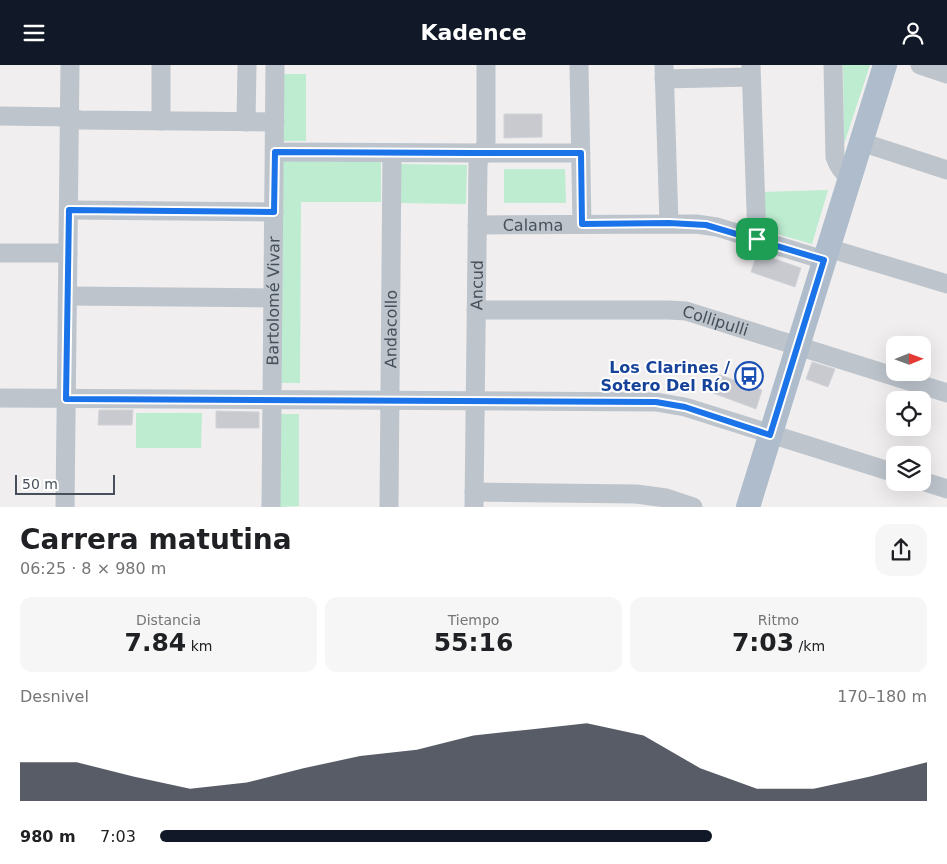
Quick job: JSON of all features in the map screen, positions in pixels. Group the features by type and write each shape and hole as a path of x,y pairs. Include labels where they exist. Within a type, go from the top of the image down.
{"main road":[{"path":"748,507 885,65"}],"street":[{"path":"65,507 70,65"},
{"path":"161,65 161,121"},
{"path":"246,122 247,65"},
{"name":"Bartolomé Vivar","path":"271,507 275,65"},
{"name":"Ancud","path":"474,499 478,163 486,144 486,65"},
{"path":"579,65 582,224"},
{"path":"833,65 835,157 840,169 850,178"},
{"path":"920,65 947,74"},
{"path":"669,223 664,72 751,71 757,239"},
{"path":"0,116 70,117 80,121 275,122"},
{"path":"861,142 947,170"},
{"path":"275,152 581,153"},
{"name":"Andacollo","path":"389,507 392,153"},
{"path":"69,210 274,212"},
{"name":"Calama","path":"477,225 669,223 706,225 947,285"},
{"path":"0,253 68,253"},
{"path":"68,296 273,299"},
{"name":"Collipulli","path":"476,310 678,310 694,313 947,393"},
{"path":"0,398 665,403 685,407 886,470"},
{"path":"931,484 947,489"},
{"path":"474,499 636,494 666,498 693,507"}],"green space":[{"path":"843,65 870,65 844,144"},
{"path":"282,74 306,74 306,141 282,141"},
{"path":"280,157 381,158 381,202 301,202 300,383 279,383"},
{"path":"398,164 467,165 466,204 398,203"},
{"path":"504,169 565,169 566,203 504,203"},
{"path":"828,190 812,244 763,230 762,192"},
{"path":"136,413 202,413 201,448 136,448"},
{"path":"278,414 299,414 299,506 278,507"}],"building":[{"path":"504,114 542,114 542,137 504,138"},
{"path":"757,253 801,268 795,287 751,272"},
{"path":"812,362 835,369 828,387 806,379"},
{"path":"720,375 762,390 756,409 713,393"},
{"path":"99,410 133,410 132,425 98,425"},
{"path":"216,411 259,412 259,428 216,428"}],"place":[{"name":"Los Clarines / Sotero Del Río","path":"749,376"}],"route":[{"path":"275,152 581,153 582,224 696,224 717,227 757,239 824,260 770,435 685,407 656,402 66,399 69,210 274,212 275,152"}]}
